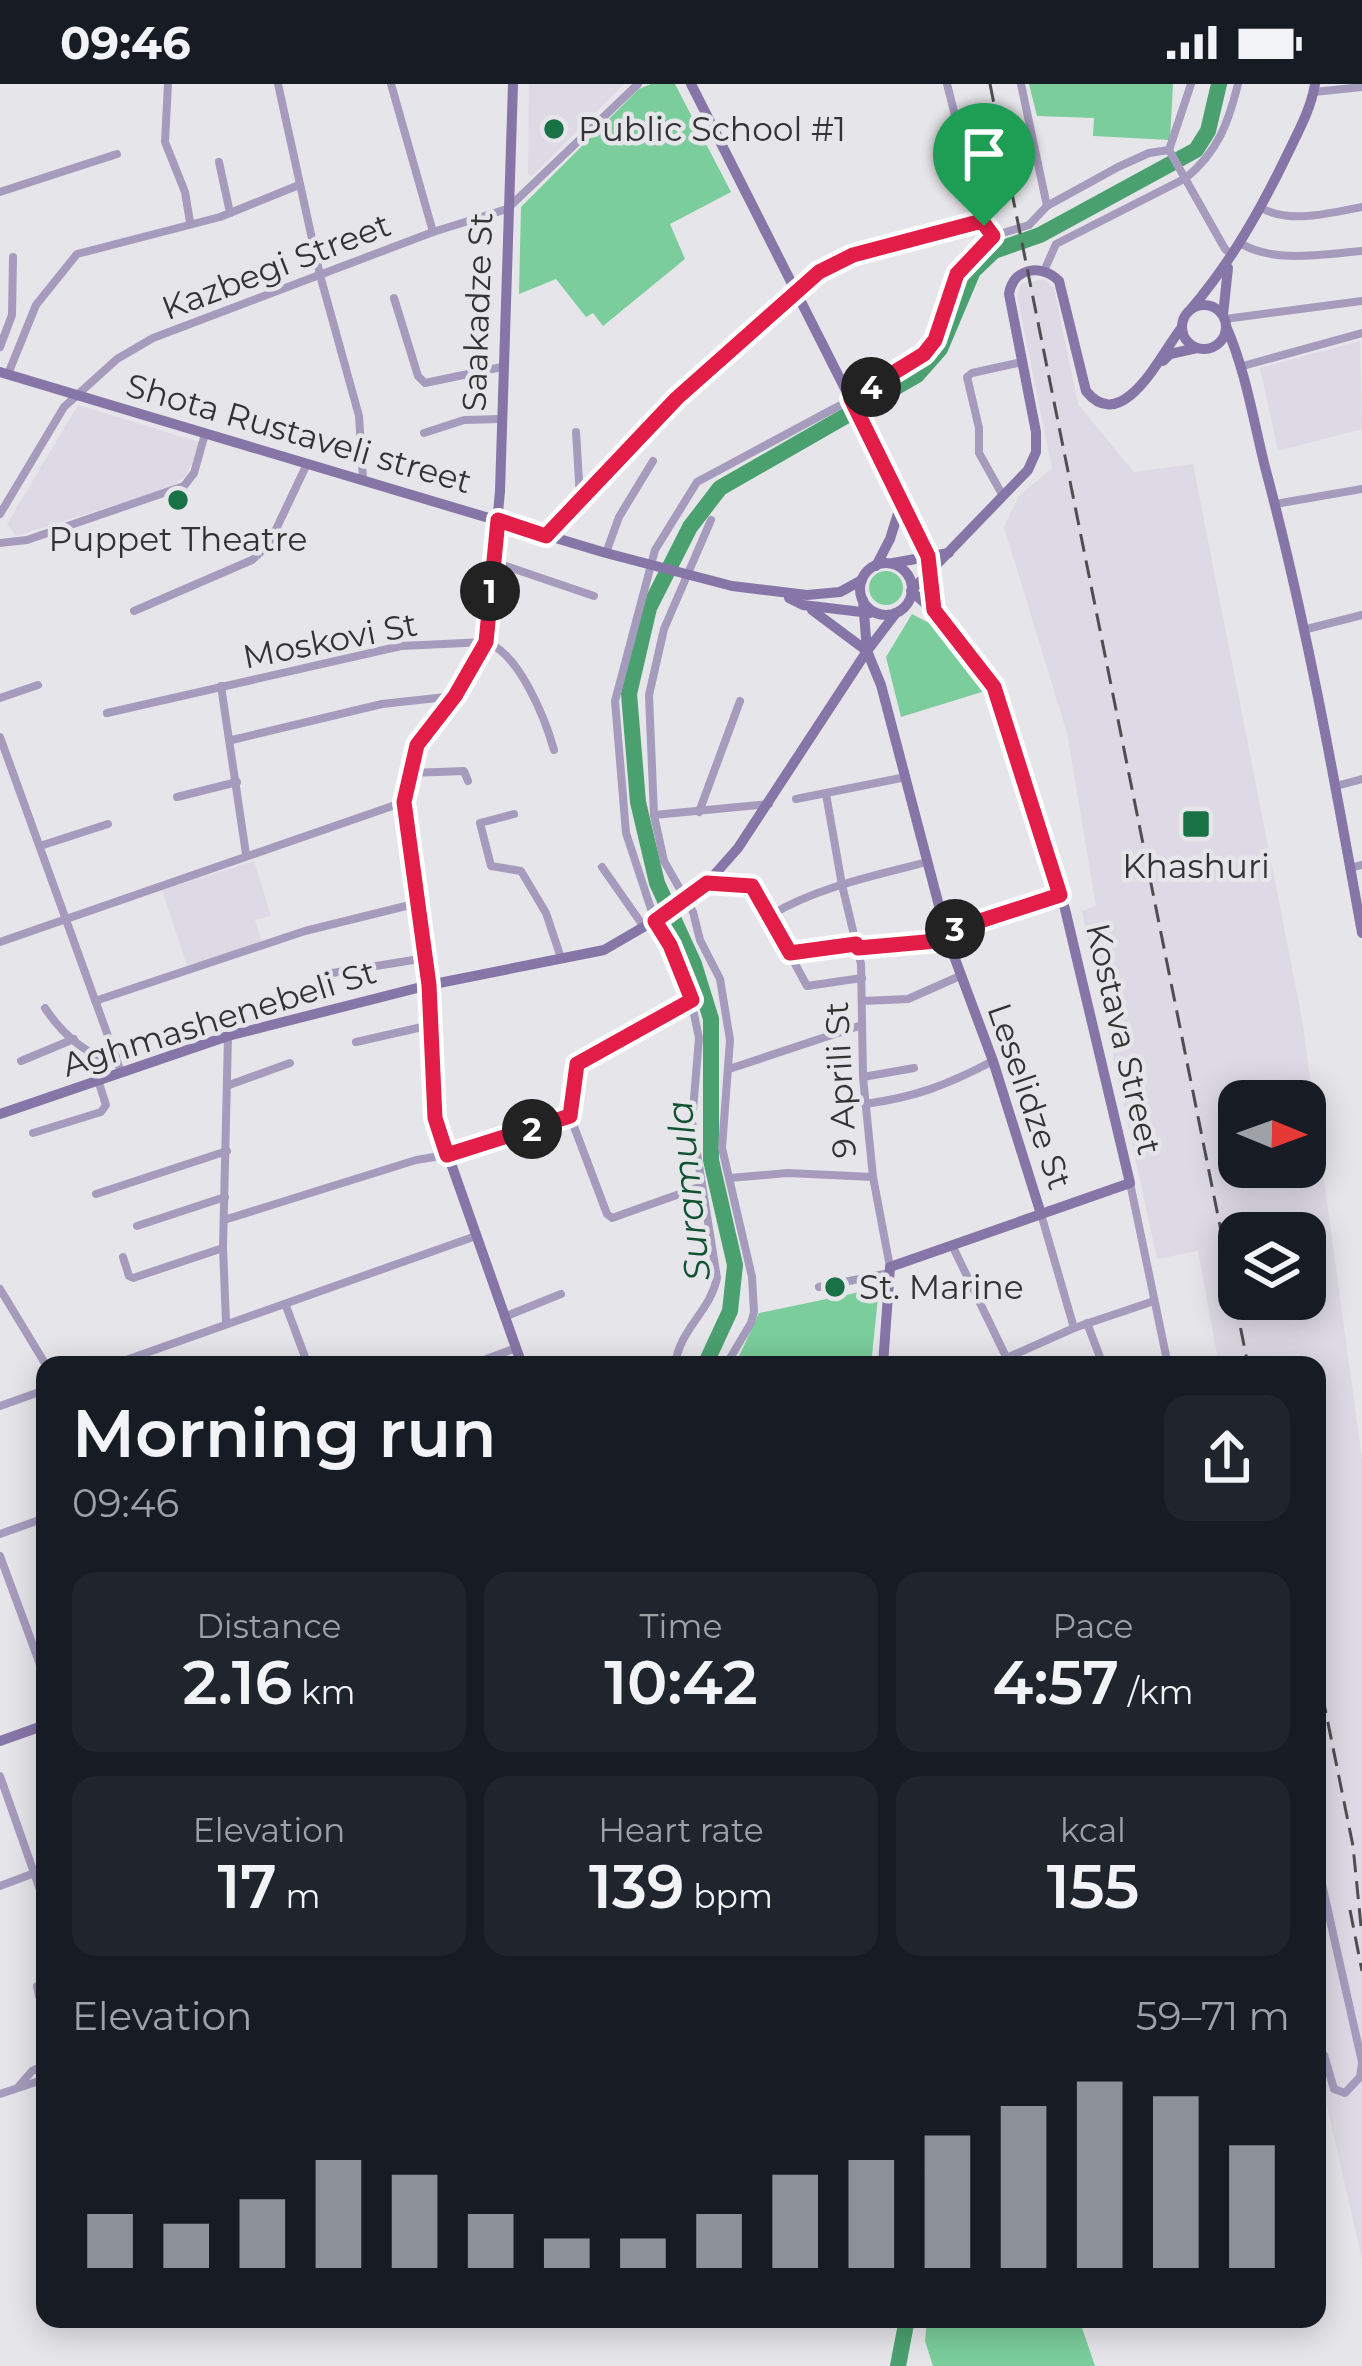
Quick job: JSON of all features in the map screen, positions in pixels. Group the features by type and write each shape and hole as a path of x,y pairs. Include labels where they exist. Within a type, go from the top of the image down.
{"street":[{"path":"168,84 165,142 185,192 190,222"},
{"path":"278,84 320,275 359,416 363,478"},
{"path":"391,84 434,232"},
{"name":"Saakadze St","path":"513,84 498,520 486,642 455,696 417,745 404,802 429,985 435,1118 519,1356"},
{"path":"507,209 638,84"},
{"path":"691,84 928,556 934,610"},
{"path":"947,84 982,221 993,236"},
{"path":"1021,84 1047,206"},
{"path":"803,605 896,613 906,606 911,591 1028,470 1036,452 1036,432 1010,284 1025,272 1053,274 1062,289 1071,341 1090,397 1105,404 1122,402 1170,354 1222,340 1230,260 1170,152 1191,84"},
{"path":"1044,271 1056,244 1185,176 1217,148 1238,84"},
{"path":"1151,371 1261,208 1315,88 1362,87"},
{"path":"652,922 626,833 615,701 651,564 697,482 852,401 924,354 935,340 957,274 993,236 1029,225 1047,206 1118,167 1149,153 1170,152"},
{"path":"0,192 117,154"},
{"path":"219,162 230,213"},
{"path":"4,373 36,305 77,254 114,248 230,213 299,185"},
{"path":"1261,208 1307,217 1362,208"},
{"name":"Kazbegi Street","path":"0,514 76,395 117,359 153,338 507,209"},
{"path":"546,536 677,398 819,272 853,255 982,221"},
{"path":"1240,243 1251,250 1298,256 1362,251"},
{"path":"0,347 11,315 13,256"},
{"path":"394,298 424,383 502,367"},
{"path":"1225,320 1362,302"},
{"path":"1191,309 1205,305 1225,320 1243,366 1356,866 1362,933"},
{"path":"1182,327 1186,339 1230,355 1243,366"},
{"path":"1243,366 1362,333"},
{"path":"1003,496 979,453 979,428 967,377 1022,362"},
{"name":"Shota Rustaveli street","path":"4,373 546,536 781,594"},
{"path":"424,433 464,420 501,419"},
{"path":"576,432 580,499"},
{"path":"0,543 27,540 184,486 194,473 206,434"},
{"path":"606,553 620,517 653,461"},
{"path":"134,611 252,560 269,544 307,463"},
{"path":"1275,504 1362,489"},
{"path":"882,565 901,504"},
{"path":"712,520 664,629 649,695 655,815 664,861 721,979 730,1040 722,1148 752,1277 754,1312 732,1356"},
{"path":"781,594 830,594 882,565 949,553"},
{"path":"493,562 594,596"},
{"path":"882,565 905,572 911,591"},
{"path":"862,580 868,609"},
{"name":"Kostava Street","path":"911,591 934,610 994,687 1060,895 1130,1183 1166,1356"},
{"path":"781,594 832,622 867,651"},
{"name":"Leselidze St","path":"868,609 867,651 947,936 1041,1214"},
{"name":"Aghmashenebeli St","path":"0,1114 228,1036 429,985 604,950 707,883 739,848 896,613"},
{"path":"1303,630 1362,615"},
{"path":"486,642 506,655 534,698 554,750"},
{"name":"Moskovi St","path":"246,854 221,686 401,646 486,642"},
{"path":"0,698 38,686"},
{"path":"107,713 221,686"},
{"path":"232,740 382,704 455,696"},
{"path":"699,812 740,701"},
{"path":"0,737 121,1072"},
{"path":"410,773 464,771 468,781"},
{"path":"796,799 906,777"},
{"path":"1336,786 1362,779"},
{"path":"177,797 237,782"},
{"name":"9 Aprili St","path":"826,794 862,978 862,1077 890,1270 885,1356"},
{"path":"0,942 404,802"},
{"path":"655,815 770,804"},
{"path":"514,814 480,823 491,866 521,871 546,913 562,959"},
{"path":"40,846 108,824"},
{"path":"771,915 842,885 927,862"},
{"path":"602,867 670,945 692,1000 699,1038 692,1122 717,1278 712,1301 691,1323 677,1356"},
{"path":"707,883 752,886 807,986 862,978"},
{"path":"790,953 947,936 1060,895"},
{"path":"95,1001 305,932 418,903"},
{"path":"326,974 425,958"},
{"path":"862,1001 908,999 960,976"},
{"path":"692,1000 577,1064 570,1116 612,1218 702,1186"},
{"path":"45,1008 74,1039 105,1059 116,1057"},
{"path":"356,1042 431,1025"},
{"path":"729,1069 862,1025"},
{"path":"226,1323 228,1036"},
{"path":"22,1061 74,1039"},
{"path":"865,1104 940,1089 993,1061"},
{"path":"229,1085 290,1063"},
{"path":"862,1077 914,1068"},
{"path":"33,1133 101,1112 106,1106 98,1080"},
{"path":"224,1220 570,1116"},
{"path":"96,1194 227,1151"},
{"path":"730,1178 788,1173 873,1177"},
{"path":"819,1287 890,1270 1130,1183"},
{"path":"137,1226 225,1197"},
{"path":"1041,1214 1074,1328"},
{"path":"136,1356 476,1236"},
{"path":"952,1245 1006,1356"},
{"path":"123,1257 134,1278 223,1248"},
{"path":"0,1289 41,1356"},
{"path":"504,1317 561,1294"},
{"path":"1018,1356 1074,1328 1154,1301"},
{"path":"286,1306 305,1356"},
{"path":"1087,1323 1100,1356"},
{"path":"494,1356 516,1348"},
{"path":"0,1406 36,1393"},
{"path":"0,1534 36,1521"},
{"path":"0,1556 36,1654"},
{"path":"0,1741 36,1728"},
{"path":"0,1776 36,1862"},
{"path":"0,1886 36,1872"},
{"path":"1326,1902 1362,2062 1360,2078 1345,2093 1334,2089 1326,2062"},
{"path":"19,2087 36,2069"},
{"path":"0,2094 36,2082"}],"shaded area":[{"name":"Public School #1","path":"529,84 624,84 531,177"},
{"path":"1045,279 1054,289 1078,404 1134,472 1193,464 1302,1019 1310,1080 1218,1080 1218,1188 1325,1188 1362,1459 1362,2259 1326,2102 1326,1356 1217,1356 1198,1251 1157,1259 1082,911 1096,906 1067,733 1004,527 1019,496 1052,468 1017,296 1021,284"},
{"path":"1360,341 1362,429 1278,451 1260,368"},
{"path":"78,405 202,443 186,475 172,487 16,536 7,524"},
{"path":"254,861 271,916 255,920 262,942 187,966 162,890"}],"green space":[{"path":"675,84 731,192 670,224 685,259 603,326 593,313 586,317 556,279 519,294 521,207 639,89"},
{"path":"1029,84 1173,84 1170,140 1093,136 1094,118 1037,116"},
{"path":"886,571 898,576 903,588 898,600 886,605 874,600 869,588 874,576"},
{"path":"912,614 946,632 985,691 901,717 886,657"},
{"path":"879,1288 872,1356 739,1356 759,1313"},
{"path":"926,2328 1082,2328 1095,2366 933,2366"}],"waterway":[{"name":"Suramula","path":"709,1356 730,1311 735,1265 711,1160 711,1019 694,964 657,883 638,802 629,694 649,608 690,527 720,488 917,375 940,349 973,271 994,251 1040,235 1196,150 1208,131 1219,84"},
{"name":"Suramula","path":"898,2366 905,2328"}],"railway":[{"path":"990,84 1246,1356"},
{"path":"1326,1713 1353,1846 1361,1926"},
{"path":"1350,1910 1362,1971"}],"place":[{"name":"Public School #1","path":"554,129"},
{"name":"Puppet Theatre","path":"178,500"},
{"name":"Khashuri","path":"1196,824"},
{"name":"St. Marine","path":"835,1287"}],"route":[{"path":"982,221 984,226 993,236 957,274 935,340 924,354 851,399 928,556 934,610 994,687 1060,895 946,932 948,940 790,953 752,886 707,883 655,921 692,1000 577,1064 570,1116 447,1155 435,1118 429,985 404,802 417,745 455,696 486,642 498,520 546,536 677,398 837,261 982,221"}]}
